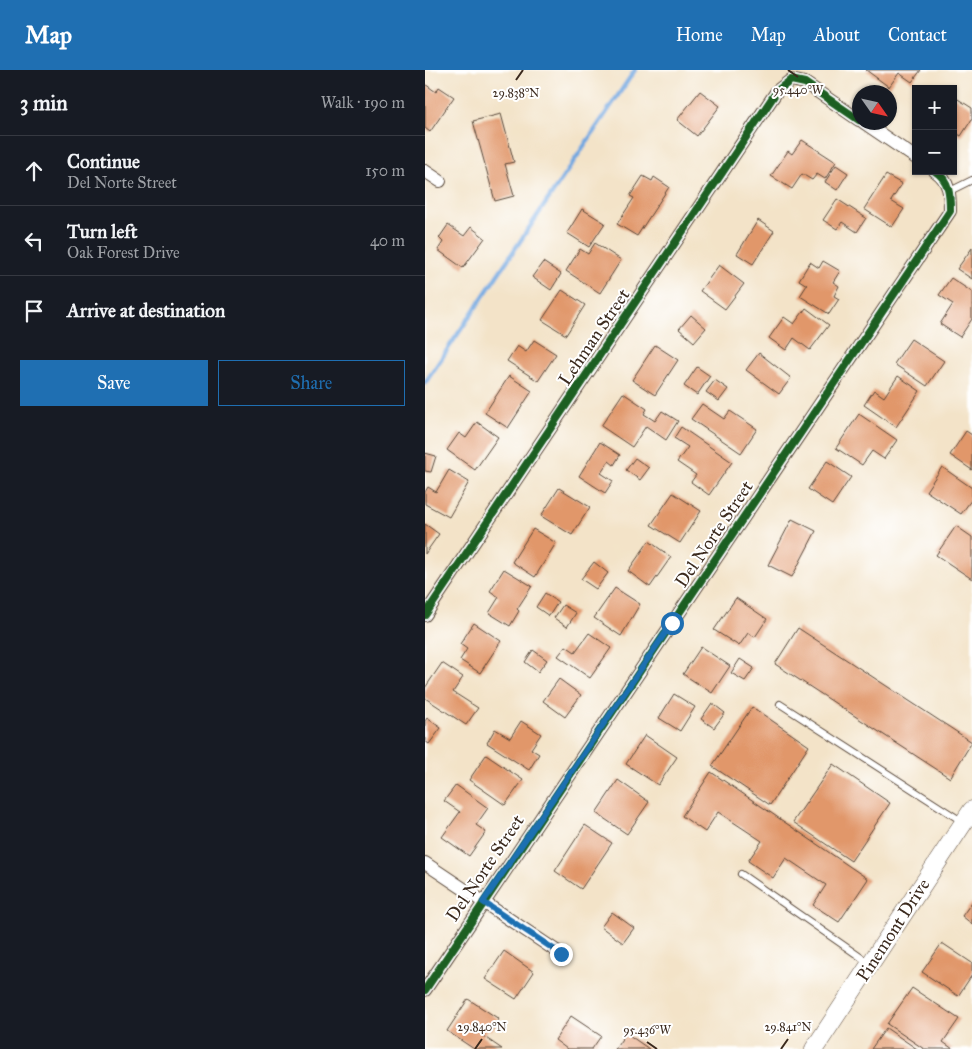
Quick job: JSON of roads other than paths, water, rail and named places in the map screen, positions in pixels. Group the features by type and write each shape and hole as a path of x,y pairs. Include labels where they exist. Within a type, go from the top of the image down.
{"main road":[{"name":"Pinemont Drive","path":"814,1049 968,816"}],"street":[{"name":"Lehman Street","path":"425,615 777,91 791,80 805,83 852,115"},
{"path":"875,130 912,155"},
{"path":"425,171 440,181"},
{"path":"941,175 950,192"},
{"name":"Del Norte Street","path":"425,990 949,211 950,192"},
{"path":"425,863 561,954"}],"lane":[{"path":"950,192 972,180"},
{"path":"780,704 968,816"},
{"path":"741,874 871,964"}],"waterway":[{"path":"425,383 635,70"}]}
